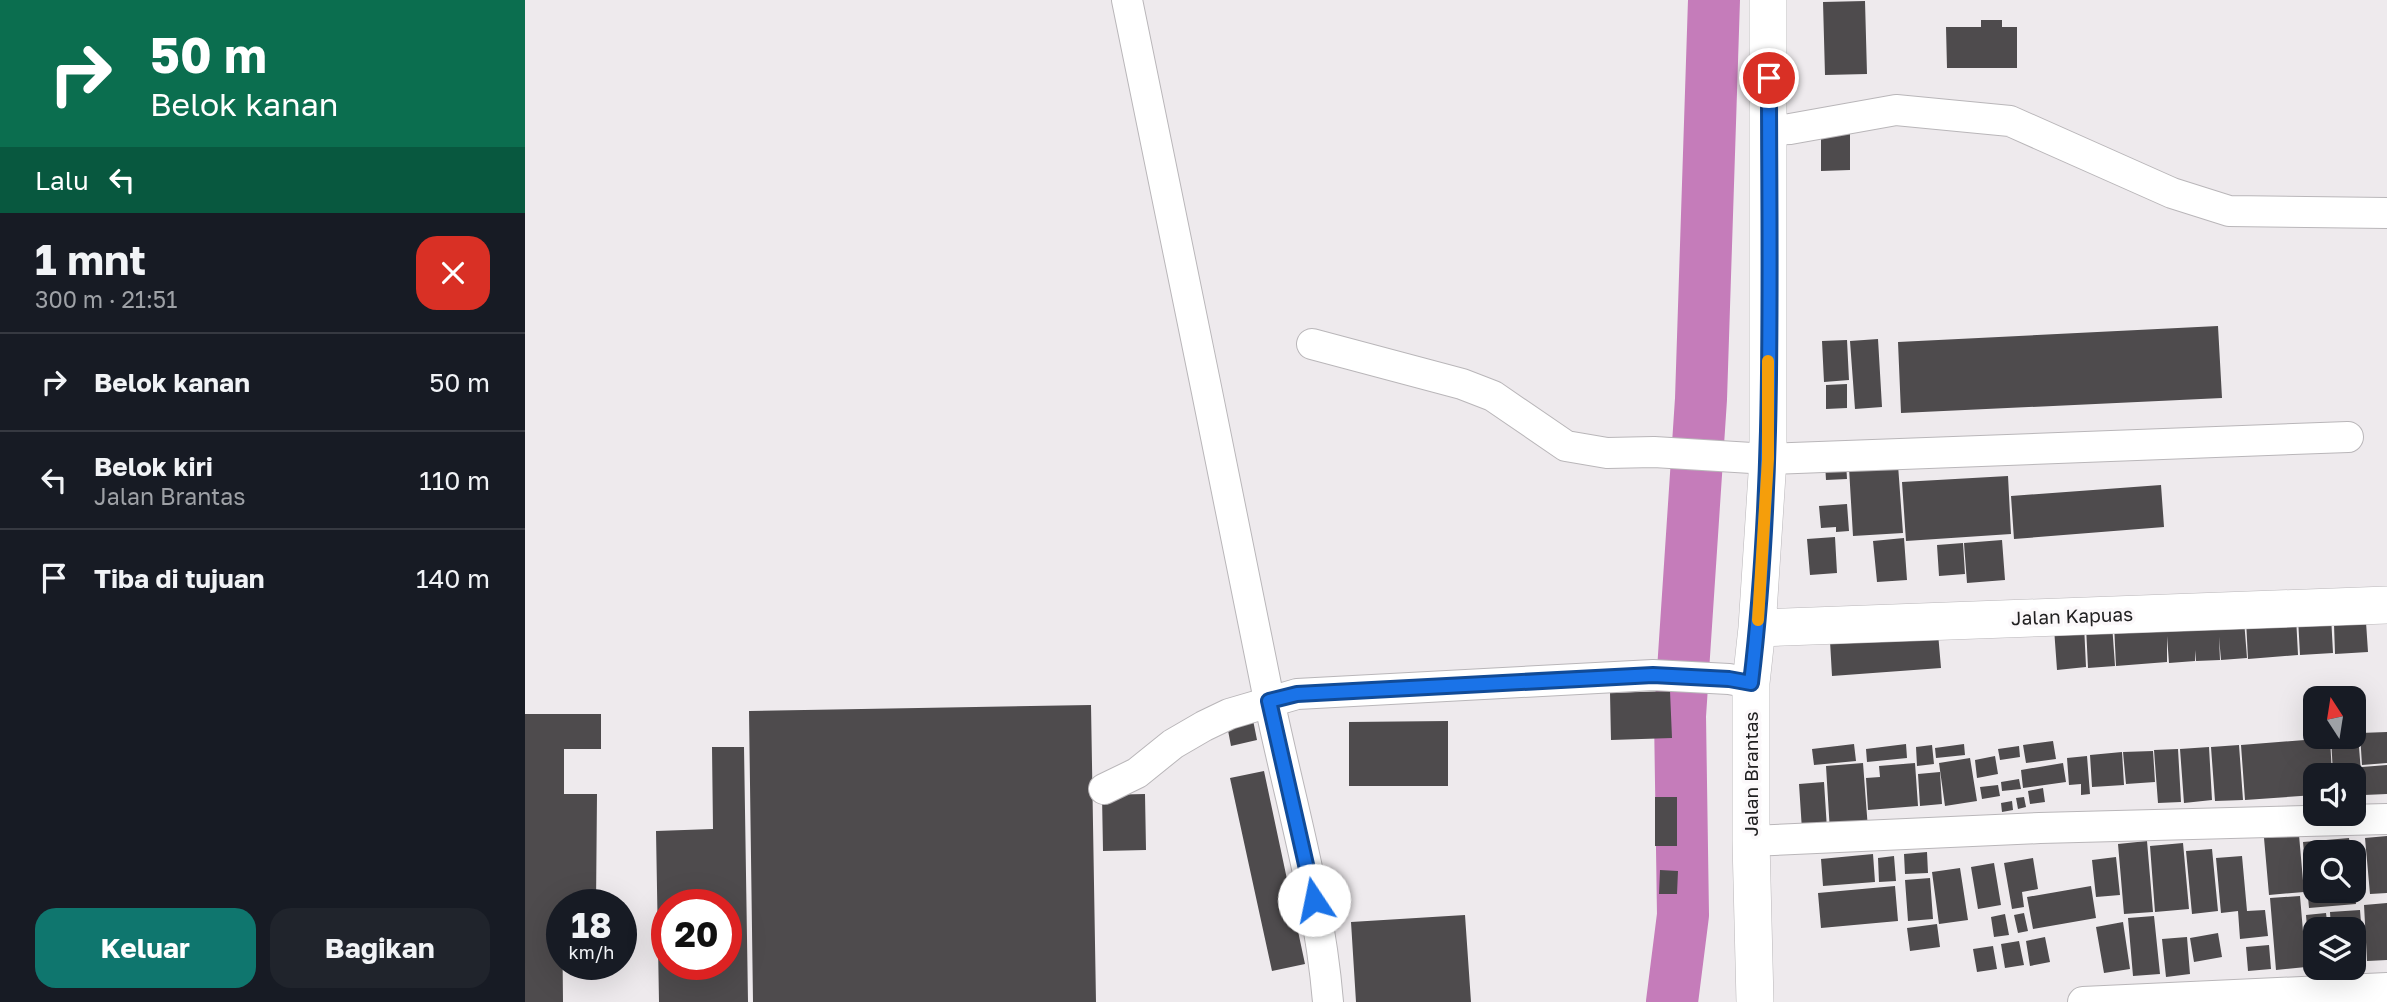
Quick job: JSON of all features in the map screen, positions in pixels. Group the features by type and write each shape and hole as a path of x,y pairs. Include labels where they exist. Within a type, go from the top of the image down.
{"main road":[{"name":"Jalan Brantas","path":"1755,1002 1751,841 1740,681 1757,628 1752,458 1769,130 1768,0"},
{"name":"Jalan Kapuas","path":"1757,628 2387,605"}],"street":[{"path":"1127,0 1269,701 1305,853 1324,948 1328,1002"},
{"path":"1769,130 1790,129 1896,110 2010,121 2172,193 2229,211 2387,213"},
{"path":"1312,344 1462,384 1493,396 1566,446 1607,453 1752,458 2348,437"},
{"path":"1104,789 1137,773 1173,744 1204,726 1229,714 1297,694 1653,675 1740,681"},
{"path":"1751,841 2040,828 2387,819"},
{"path":"2083,1002 2387,988"}],"building":[{"path":"1865,1 1867,74 1825,75 1823,2"},
{"path":"1981,20 2002,20 2002,27 2017,27 2017,68 1947,68 1946,27 1981,27"},
{"path":"1850,133 1850,170 1821,171 1821,134"},
{"path":"2218,326 2222,398 1901,413 1898,342"},
{"path":"1878,339 1882,407 1855,409 1850,341"},
{"path":"1847,340 1849,380 1824,382 1822,341"},
{"path":"1847,384 1847,408 1826,409 1826,385"},
{"path":"1846,462 1847,479 1826,480 1825,463"},
{"path":"1898,465 1903,533 1853,536 1849,468"},
{"path":"2008,476 2011,534 1906,541 1902,482"},
{"path":"2161,485 2164,527 2014,539 2011,496"},
{"path":"1847,504 1849,531 1836,532 1836,527 1821,528 1819,506"},
{"path":"1835,537 1837,573 1810,575 1807,539"},
{"path":"1904,538 1907,580 1877,582 1873,541"},
{"path":"2002,540 2005,580 1967,583 1964,543"},
{"path":"1963,543 1965,574 1939,576 1937,545"},
{"path":"2331,616 2333,653 2300,655 2298,618"},
{"path":"2296,617 2298,655 2248,659 2246,620"},
{"path":"2244,620 2247,658 2221,660 2219,637 2220,660 2196,661 2195,650 2195,661 2169,663 2167,636 2167,662 2116,666 2114,624"},
{"path":"2366,622 2368,652 2335,654 2334,624"},
{"path":"2112,624 2115,666 2088,668 2086,626"},
{"path":"2084,625 2086,667 2057,670 2054,628"},
{"path":"1938,633 1941,668 1832,676 1830,641"},
{"path":"1670,691 1672,738 1611,740 1610,693"},
{"path":"1091,705 1096,1002 753,1002 749,711"},
{"path":"525,714 601,714 601,749 564,749 564,794 597,794 596,889 546,889 546,980 563,980 563,1002 525,1002"},
{"path":"1252,715 1257,740 1231,746 1226,720"},
{"path":"1448,721 1448,786 1349,786 1349,722"},
{"path":"2387,732 2387,763 2362,763 2361,749 2366,749 2366,733"},
{"path":"2303,740 2303,749 2331,749 2331,763 2303,763 2303,796 2245,800 2241,745"},
{"path":"2053,741 2056,759 2026,763 2023,745"},
{"path":"1854,744 1856,761 1814,765 1812,749"},
{"path":"1906,744 1907,758 1867,762 1866,749"},
{"path":"1964,744 1965,755 1936,758 1935,748"},
{"path":"1932,745 1934,764 1917,766 1916,747"},
{"path":"2239,745 2243,800 2215,801 2211,747"},
{"path":"2019,746 2020,757 2000,760 1998,749"},
{"path":"712,747 744,747 748,1002 659,1002 659,980 742,980 742,889 657,889 656,831 713,829"},
{"path":"2209,747 2212,800 2184,803 2180,749"},
{"path":"2178,749 2181,802 2158,803 2154,750"},
{"path":"2332,749 2359,749 2360,763 2332,763"},
{"path":"2153,751 2155,782 2126,784 2123,752"},
{"path":"2122,752 2124,785 2092,787 2090,755"},
{"path":"1995,756 1998,774 1977,778 1975,760"},
{"path":"2087,756 2090,794 2081,795 2081,784 2069,785 2067,758"},
{"path":"1970,758 1977,801 1945,806 1939,763"},
{"path":"1863,763 1868,829 1830,832 1826,766"},
{"path":"1915,763 1918,806 1868,810 1866,778 1880,777 1879,766"},
{"path":"2063,763 2066,782 2023,788 2021,770"},
{"path":"2387,765 2387,794 2366,795 2366,767"},
{"path":"1264,771 1305,964 1272,971 1230,778"},
{"path":"1940,772 1942,804 1920,806 1918,774"},
{"path":"2019,779 2021,789 2002,791 2001,782"},
{"path":"1824,782 1827,829 1802,830 1799,784"},
{"path":"1998,785 2000,796 1982,799 1980,787"},
{"path":"2043,788 2045,802 2030,804 2028,791"},
{"path":"1145,794 1146,850 1103,851 1102,795"},
{"path":"1655,797 1677,797 1677,846 1655,846"},
{"path":"2024,797 2026,807 2018,809 2016,798"},
{"path":"2012,801 2013,810 2002,812 2001,803"},
{"path":"2299,835 2303,892 2269,895 2264,838"},
{"path":"2387,836 2387,893 2370,894 2365,838"},
{"path":"2147,841 2153,912 2124,914 2118,844"},
{"path":"2183,843 2189,909 2155,912 2150,846"},
{"path":"2212,849 2218,911 2192,914 2186,851"},
{"path":"1927,852 1928,873 1905,874 1904,854"},
{"path":"1873,854 1875,882 1823,886 1821,859"},
{"path":"1894,856 1896,881 1879,882 1878,858"},
{"path":"2242,856 2247,911 2265,910 2268,936 2240,939 2238,911 2221,913 2216,858"},
{"path":"2116,857 2120,895 2096,897 2092,860"},
{"path":"2033,858 2038,889 2022,892 2024,907 2012,909 2004,863"},
{"path":"1994,863 2001,905 1978,909 1971,867"},
{"path":"1960,868 1968,920 1939,924 1932,872"},
{"path":"1660,870 1678,871 1677,894 1659,894"},
{"path":"1930,878 1933,919 1908,921 1905,880"},
{"path":"1895,886 1898,921 1821,928 1818,893"},
{"path":"2091,886 2096,918 2033,929 2027,897"},
{"path":"2300,896 2303,967 2276,970 2270,898"},
{"path":"2309,903 2356,904 2309,908"},
{"path":"2387,903 2387,960 2367,961 2364,905"},
{"path":"2360,910 2361,917 2330,917 2330,912"},
{"path":"2024,913 2028,931 2018,933 2014,915"},
{"path":"2326,913 2326,917 2306,917"},
{"path":"2005,914 2009,935 1994,937 1991,917"},
{"path":"1465,915 1471,1002 1356,1002 1351,922"},
{"path":"2154,916 2160,974 2133,976 2128,918"},
{"path":"2123,922 2130,969 2104,973 2096,927"},
{"path":"1937,924 1940,947 1910,951 1907,928"},
{"path":"2218,933 2222,957 2194,962 2190,938"},
{"path":"2045,937 2050,962 2030,966 2026,941"},
{"path":"2187,937 2190,974 2166,977 2162,939"},
{"path":"2019,941 2024,965 2005,968 2001,944"},
{"path":"2269,945 2271,969 2248,971 2246,947"},
{"path":"1993,946 1997,969 1977,972 1973,949"}],"waterway":[{"path":"1672,1002 1683,915 1680,716 1701,399 1714,0"}],"slow traffic":[{"path":"1758,620 1768,459 1768,361"}],"route":[{"path":"1314,900 1269,701 1297,694 1653,675 1729,679 1751,683 1768,459 1769,78"}]}
